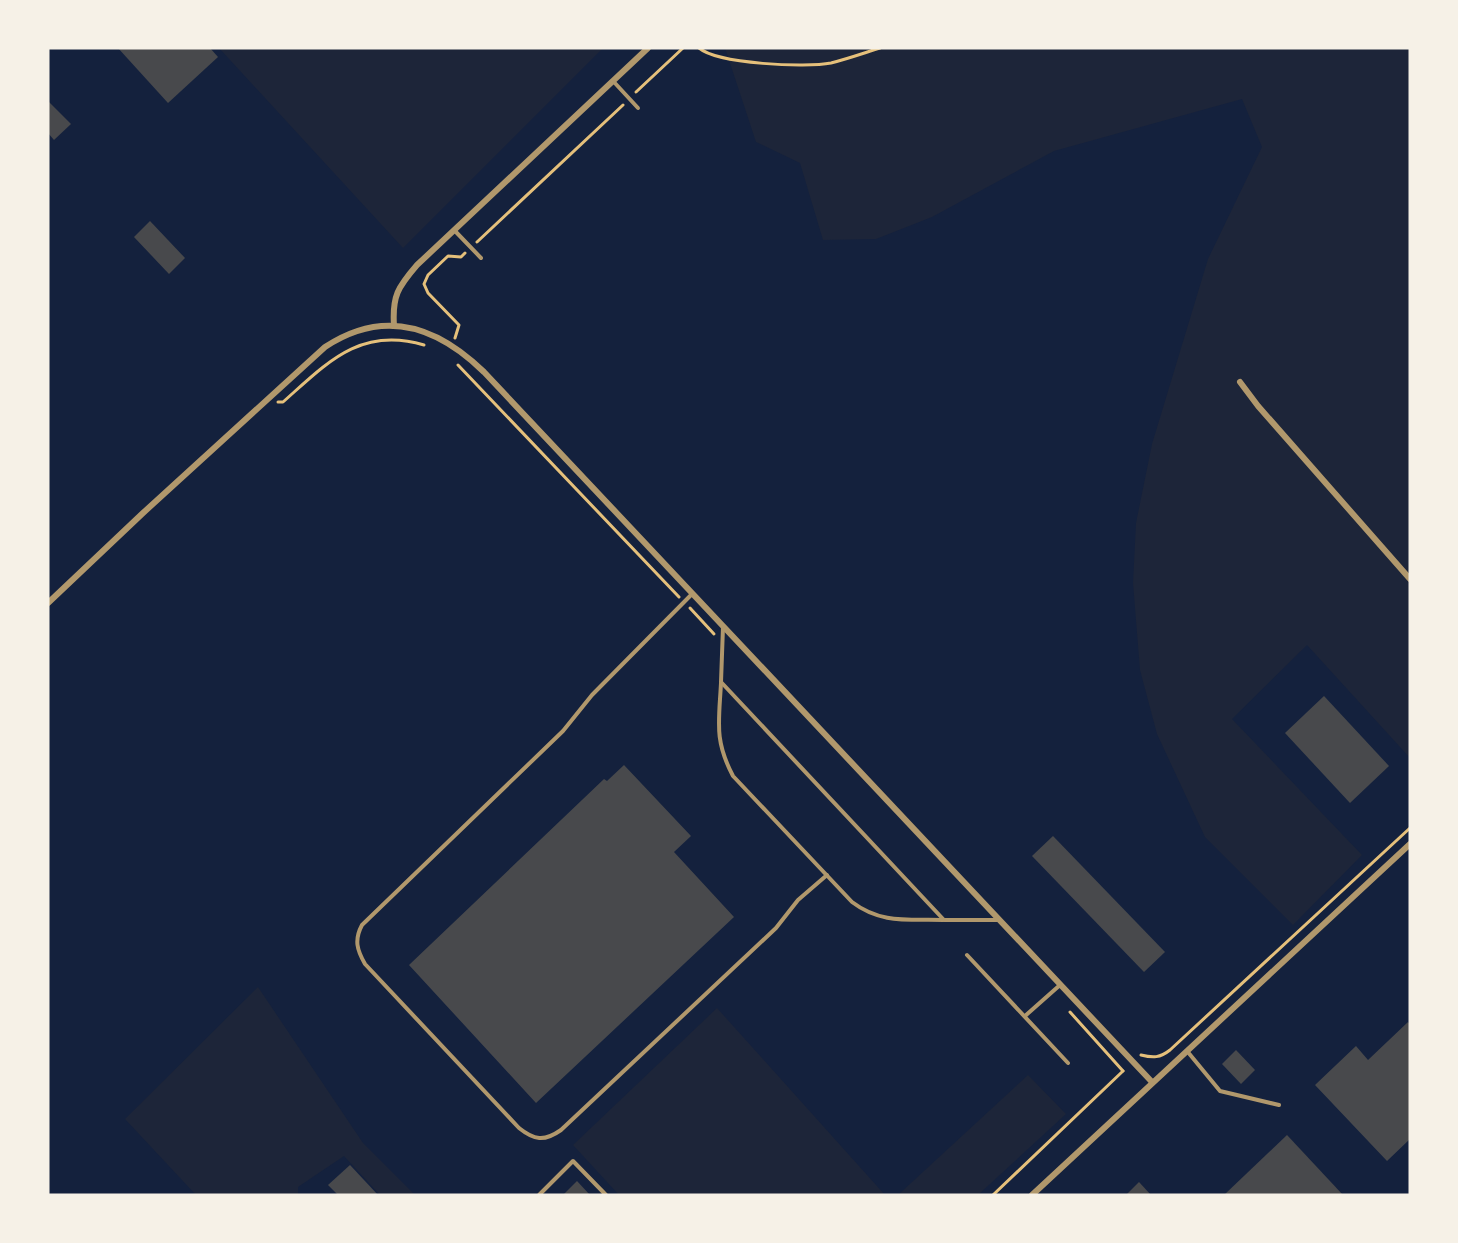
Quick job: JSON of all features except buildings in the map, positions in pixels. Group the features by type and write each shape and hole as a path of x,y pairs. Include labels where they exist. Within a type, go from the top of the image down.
{"street":[{"path":"394,326 393,301 401,284 454,230 648,48"},
{"path":"48,603 143,513 326,347 363,329 394,326 417,328 452,344 484,372 1152,1082"},
{"path":"1240,382 1258,406 1410,579"},
{"path":"1032,1195 1410,844"}],"lane":[{"path":"612,81 638,108"},
{"path":"454,230 481,258"},
{"path":"692,594 592,695 563,731 362,925 356,943 359,954 365,964 519,1128 530,1137 541,1139 551,1137 561,1130 777,928 798,900 827,876"},
{"path":"723,627 718,731 720,752 733,776 852,902 868,914 884,918 999,921"},
{"path":"721,682 944,920"},
{"path":"967,954 1068,1063"},
{"path":"1024,1017 1060,985"},
{"path":"1186,1050 1220,1091 1279,1105"},
{"path":"539,1195 573,1161 606,1195"}],"path":[{"path":"452,344 459,326 425,288 428,275 448,256 461,256 683,48"},
{"path":"699,48 742,61 768,64 829,64 880,48"},
{"path":"993,1195 1141,1055 1155,1058 1170,1050 1410,828"}],"shaded area":[{"path":"219,48 603,48 403,248"},
{"path":"725,48 1410,48 1410,758 1307,645 1232,719 1362,855 1293,925 1205,837 1157,734 1140,670 1133,583 1136,523 1152,444 1208,259 1262,147 1242,99 1054,151 932,217 876,239 823,240 800,163 756,142"},
{"path":"258,987 363,1143 415,1195 380,1195 344,1156 298,1187 298,1195 196,1195 125,1119"},
{"path":"717,1008 885,1195 619,1195 573,1145"},
{"path":"1028,1075 1066,1114 978,1195 898,1195"}]}
